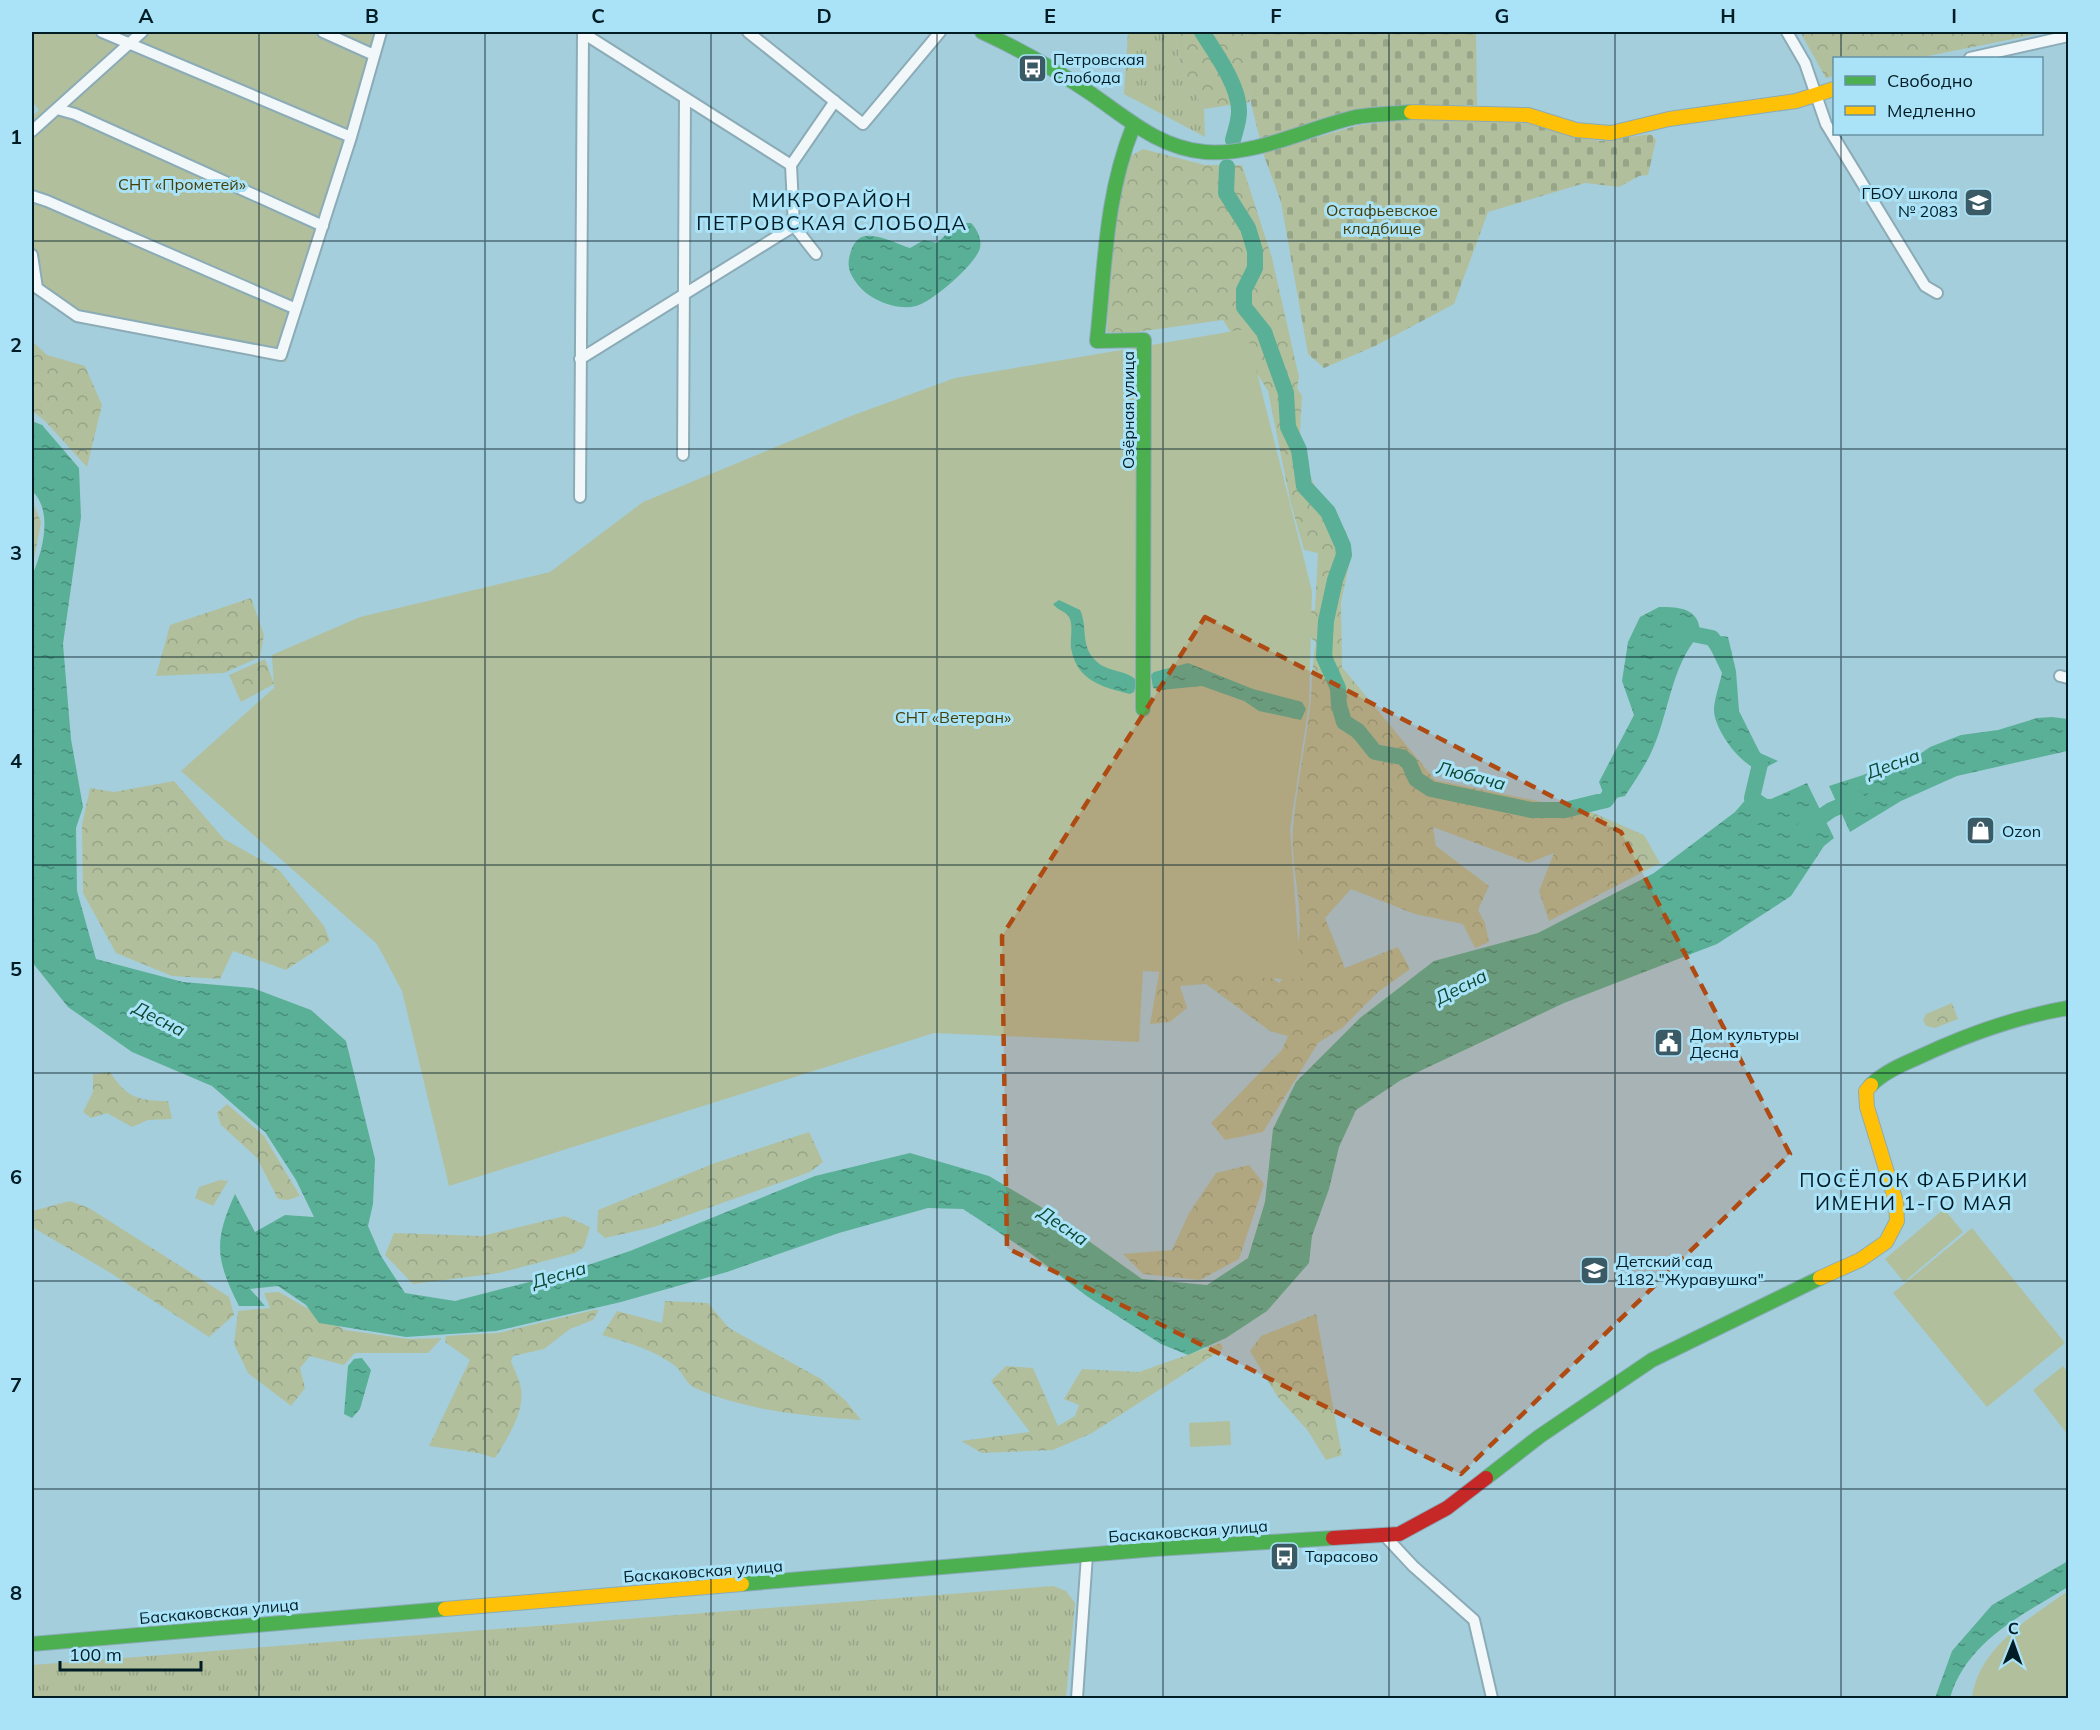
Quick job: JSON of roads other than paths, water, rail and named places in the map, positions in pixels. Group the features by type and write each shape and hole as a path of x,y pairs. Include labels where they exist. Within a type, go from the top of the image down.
{"street":[{"path":"102,32 351,137"},
{"path":"32,131 142,32"},
{"path":"323,32 374,55"},
{"path":"32,255 37,288 77,316 281,355 294,308 351,137 381,32"},
{"path":"583,32 791,165"},
{"path":"580,497 583,32"},
{"path":"748,32 863,124 940,32"},
{"path":"982,32 1015,47 1092,94 1133,127 1176,146 1220,152 1248,149 1357,117 1382,113 1512,114 1542,118 1582,131 1611,133 1668,119 1796,101 1833,89"},
{"path":"1787,32 1805,63 1826,124 1925,286 1937,293"},
{"path":"1974,57 2068,36"},
{"path":"683,455 685,99"},
{"path":"816,254 794,226 791,165 835,101"},
{"path":"57,109 75,114 323,225"},
{"name":"Озёрная улица","path":"1133,127 1113,179 1105,225 1104,286 1097,341 1144,340 1143,709"},
{"path":"32,196 294,308"},
{"path":"580,359 794,226"},
{"name":"Баскаковская улица","path":"32,1644 401,1611 1087,1555 1385,1536 1405,1532 1447,1509 1540,1436 1652,1360 1768,1301 1860,1260 1886,1242 1896,1221 1896,1203 1867,1107 1866,1090 1870,1084 1877,1077 1929,1053 2012,1019 2068,1008"},
{"path":"1385,1536 1413,1566 1474,1620 1492,1698"},
{"path":"1077,1698 1087,1555"}],"water":[{"path":"958,223 971,223 977,231 980,248 977,255 942,290 923,303 901,307 884,303 863,290 851,273 849,261 851,251 855,242 861,237 876,236 910,248 924,240 937,243"},
{"path":"32,421 42,425 79,468 81,517 63,644 71,739 83,807 76,828 77,891 96,959 183,982 253,988 311,1010 346,1041 375,1159 373,1204 368,1226 381,1256 405,1293 455,1301 564,1273 630,1251 815,1176 910,1153 989,1176 1041,1207 1142,1279 1207,1285 1248,1258 1265,1202 1273,1129 1296,1082 1360,1018 1434,961 1538,933 1654,873 1735,812 1747,798 1771,799 1807,783 1834,838 1824,846 1791,896 1717,944 1564,1003 1401,1080 1356,1110 1339,1147 1329,1189 1312,1236 1309,1263 1267,1311 1226,1338 1188,1355 1161,1344 1088,1297 1030,1253 963,1209 928,1208 839,1233 727,1272 621,1302 496,1331 406,1337 319,1323 306,1305 278,1286 250,1289 265,1306 239,1306 226,1276 220,1251 223,1225 235,1194 255,1232 285,1215 314,1217 296,1180 265,1132 212,1086 132,1052 68,1007 32,962 32,570 34,571 43,541 44,519 42,508 32,491"},
{"path":"1059,600 1080,610 1090,654 1105,667 1133,677 1137,681 1134,692 1130,694 1101,685 1092,681 1079,668 1071,648 1070,619 1053,604"},
{"path":"1659,607 1681,609 1693,614 1697,619 1700,634 1682,661 1650,755 1625,796 1606,800 1599,782 1634,715 1622,681 1628,642 1640,617"},
{"path":"1728,637 1736,671 1739,711 1760,753 1778,761 1761,770 1737,755 1724,737 1715,718 1714,706 1722,673 1710,648 1712,638"},
{"path":"1188,663 1253,689 1302,702 1306,709 1301,720 1259,711 1244,701 1202,686 1161,690 1153,688 1151,675 1154,672"},
{"path":"2037,718 2068,719 2067,751 1957,776 1901,801 1850,832 1829,786 1913,759 1930,747 1961,735 1998,730"},
{"path":"362,1358 371,1370 360,1409 352,1418 344,1414 348,1366 354,1359"},
{"path":"2068,1561 2068,1587 2032,1608 1998,1632 1969,1661 1958,1678 1950,1698 1935,1698 1952,1651 1992,1605"}],"waterway":[{"name":"Любача","path":"1202,32 1226,70 1238,102 1238,123 1233,140"},
{"name":"Любача","path":"1227,167 1226,193 1248,228 1255,251 1255,268 1244,290 1244,307 1264,332 1286,393 1288,427 1299,450 1304,486 1328,512 1343,546 1344,555 1335,580 1326,621 1324,657 1338,688 1339,705 1344,722 1358,731 1375,752 1402,757 1409,763 1416,779 1431,789 1531,810 1565,810 1606,800 1618,782"},
{"name":"Любача","path":"1678,631 1712,638 1724,654"},
{"name":"Любача","path":"1749,753 1760,764 1752,798 1770,811"},
{"name":"Десна","path":"1804,829 1831,810 1857,799"}],"place":[{"name":"Петровская Слобода","path":"1032,68"},
{"name":"ГБОУ школа № 2083","path":"1979,202"},
{"name":"Ozon","path":"1981,831"},
{"name":"Дом культуры Десна","path":"1669,1043"},
{"name":"Детский сад 1182 \"Журавушка\"","path":"1595,1270"},
{"name":"Тарасово","path":"1284,1556"}],"district":[{"name":"МИКРОРАЙОН ПЕТРОВСКАЯ СЛОБОДА","path":"832,212"},
{"name":"ПОСЁЛОК ФАБРИКИ ИМЕНИ 1-ГО МАЯ","path":"1914,1192"}],"park label":[{"name":"СНТ «Прометей»","path":"182,184"},
{"name":"Остафьевское кладбище","path":"1382,219"},
{"name":"СНТ «Ветеран»","path":"953,717"}]}
